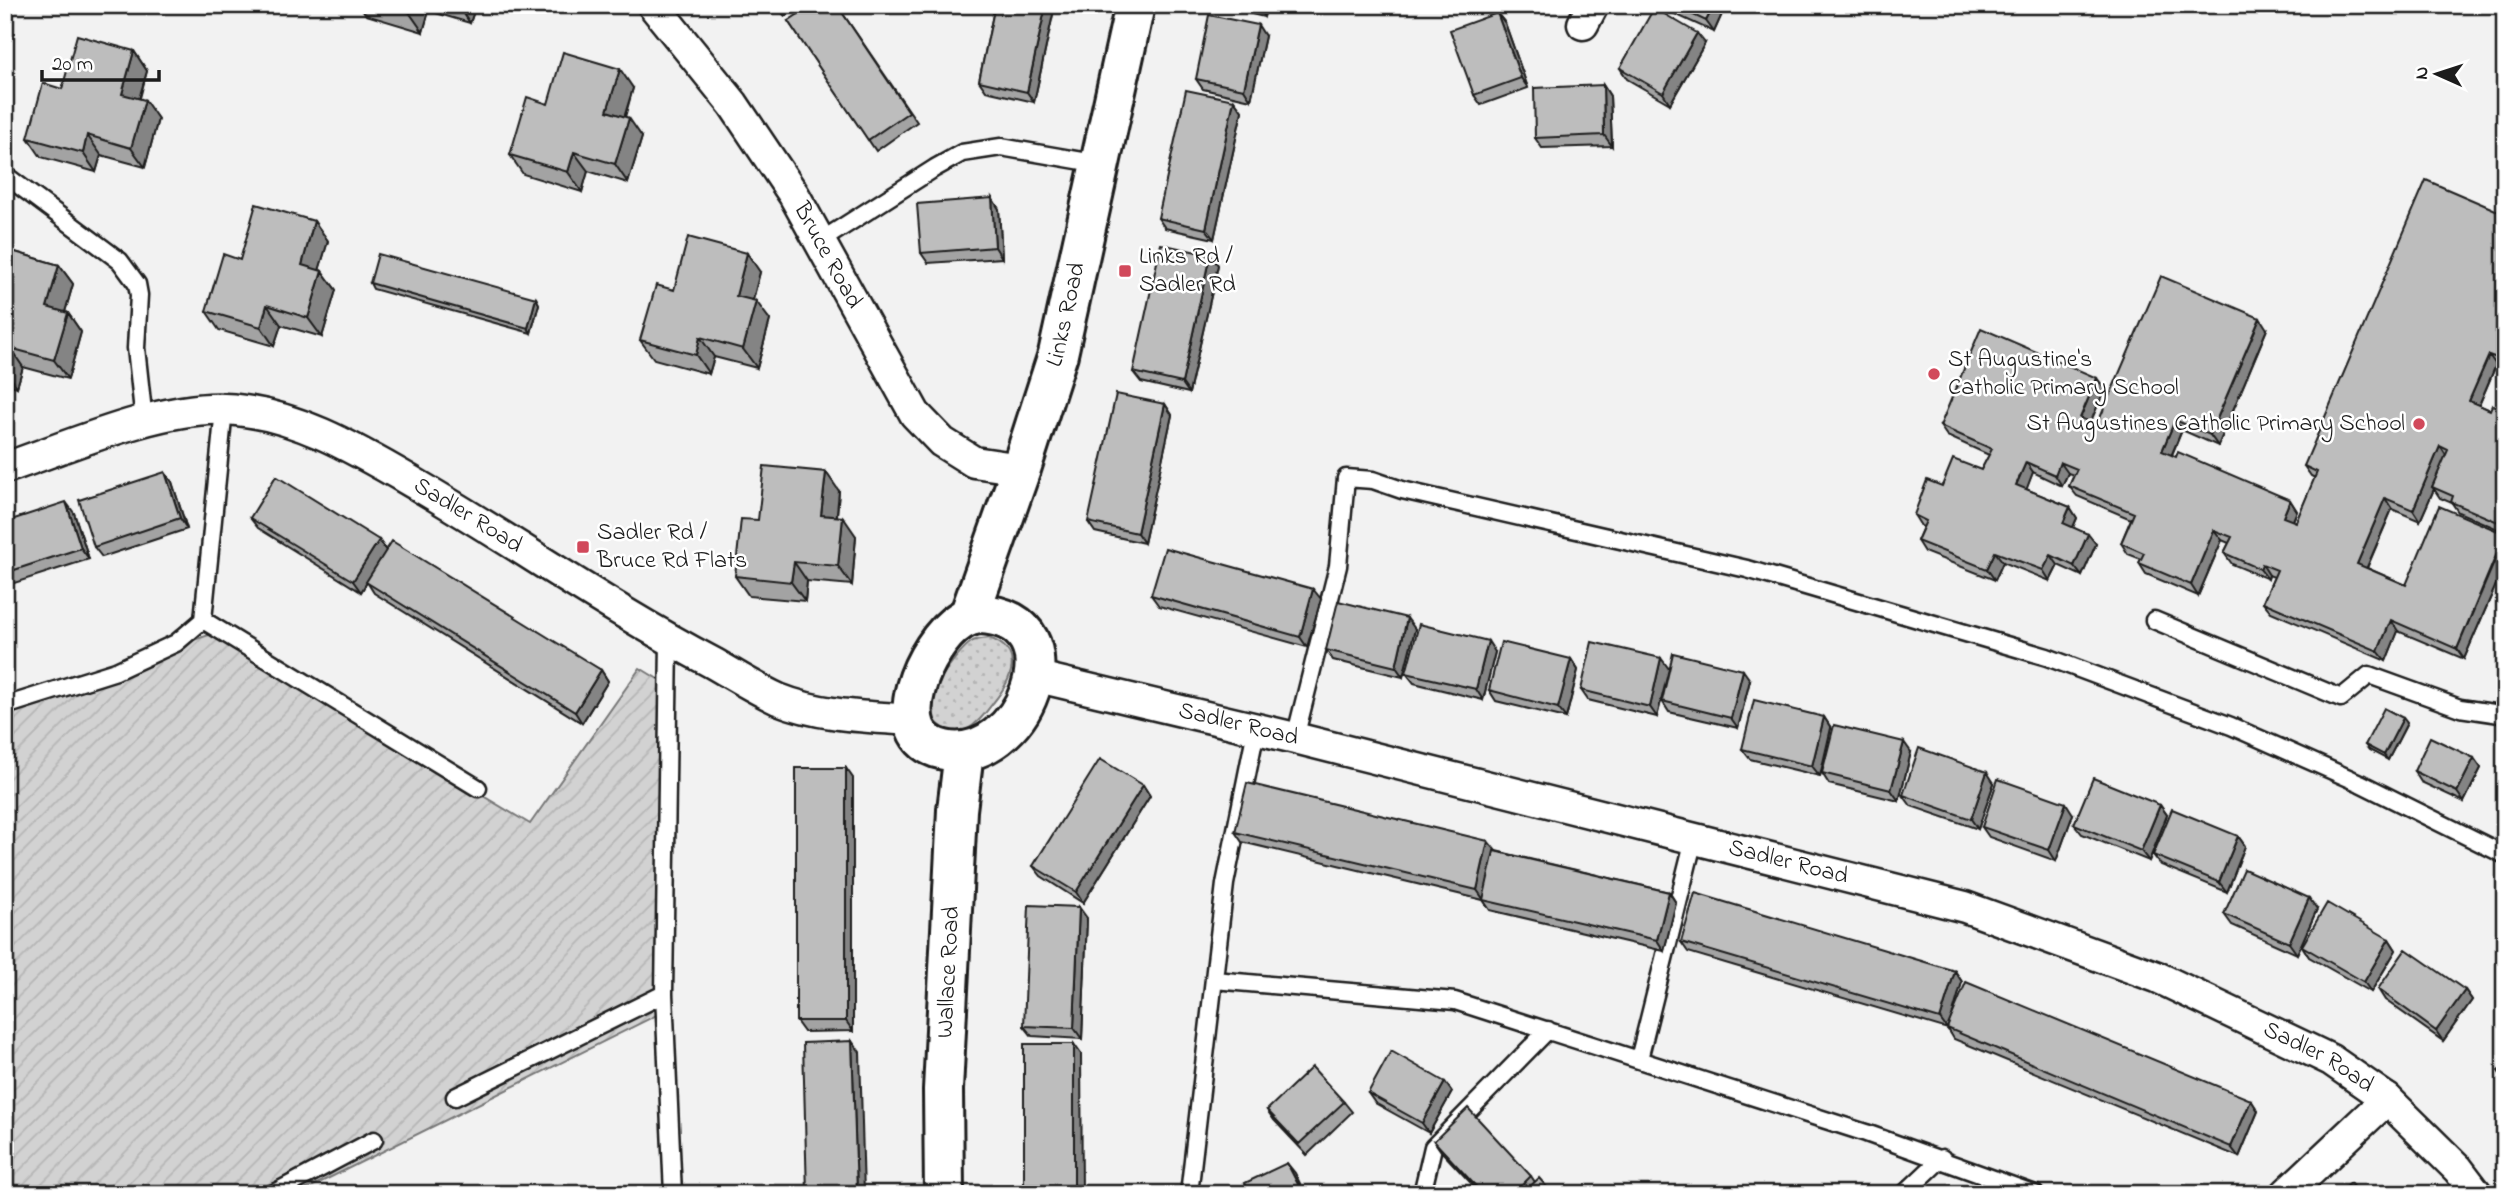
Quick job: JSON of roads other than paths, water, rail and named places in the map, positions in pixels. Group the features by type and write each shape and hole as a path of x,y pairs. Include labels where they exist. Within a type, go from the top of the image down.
{"street":[{"name":"Bruce Road","path":"653,5 733,104 794,195 915,414 942,442 974,462 1021,469"},
{"name":"Links Road","path":"969,616 1058,354 1135,5"},
{"name":"Sadler Road","path":"5,468 144,421 195,410 224,409 274,417 295,423 364,454 669,640 778,699 831,713 913,720"},
{"path":"990,614 1016,624 1027,636 1033,646 1032,687 1008,725 995,738 964,752 940,749 922,741 913,720 912,702 930,652 945,633 969,616 990,614"},
{"name":"Sadler Road","path":"1034,676 1295,738 1965,907 2157,977 2331,1060 2387,1099 2458,1168 2477,1194"},
{"name":"Wallace Road","path":"944,1194 943,1090 957,810 964,752"},
{"path":"2286,1194 2387,1099"}],"lane":[{"path":"819,242 962,153 1001,147 1100,164"},
{"path":"5,175 120,261 137,284 139,296 136,348 144,421"},
{"path":"5,706 116,671 176,643 203,621 224,409"},
{"path":"1295,738 1338,566 1346,478 1359,479 1747,569 2047,657 2231,726 2360,783 2505,855"},
{"path":"2154,620 2341,698 2369,675 2460,708 2500,714 2505,711"},
{"path":"203,621 478,788"},
{"path":"669,640 664,995 673,1194"},
{"path":"1189,1194 1188,1182 1225,884 1256,730"},
{"path":"1639,1059 1694,839"},
{"path":"1214,981 1455,1001 1942,1158 2035,1194"},
{"path":"455,1097 664,995"},
{"path":"1422,1194 1433,1147 1548,1030"},
{"path":"272,1194 374,1140"},
{"path":"1904,1194 1942,1158"}],"place":[{"name":"Links Rd / Sadler Rd","path":"1125,271"},
{"name":"St Augustine's Catholic Primary School","path":"1934,374"},
{"name":"St Augustines Catholic Primary School","path":"2419,424"},
{"name":"Sadler Rd / Bruce Rd Flats","path":"583,547"}]}
